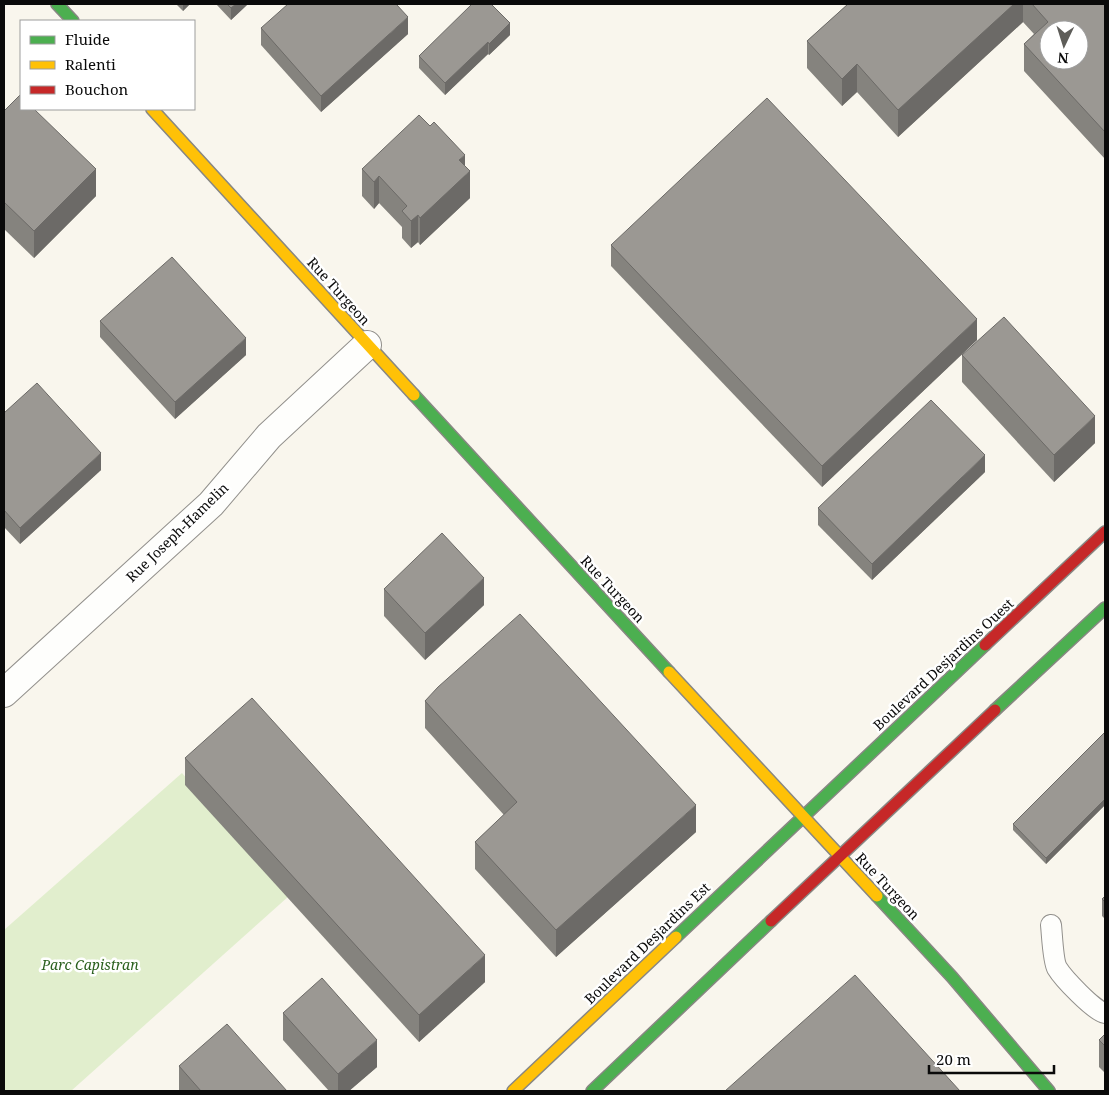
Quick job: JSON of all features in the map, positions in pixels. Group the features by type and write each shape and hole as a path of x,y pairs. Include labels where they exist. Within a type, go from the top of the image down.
{"street":[{"path":"57,4 72,20"},
{"name":"Rue Turgeon","path":"153,110 802,817 952,977 1049,1091"},
{"name":"Rue Joseph-Hamelin","path":"4,693 211,504 269,436 368,345"},
{"name":"Boulevard Desjardins Ouest","path":"802,817 1105,532"},
{"path":"592,1091 1105,608"},
{"name":"Boulevard Desjardins Est","path":"513,1091 802,817"}],"lane":[{"path":"1051,925 1056,967 1090,1005 1099,1012 1105,1013"}],"green space":[{"name":"Parc Capistran","path":"182,773 289,896 71,1091 4,1091 4,930"}],"building":[{"path":"227,4 236,4 231,8"},
{"path":"288,4 396,4 408,17 321,96 261,28"},
{"path":"472,4 491,4 510,23 445,83 419,56"},
{"path":"848,4 1014,4 898,110 857,64 842,79 807,41"},
{"path":"1032,4 1105,4 1105,132 1048,70 1089,70 1089,20 1046,20"},
{"path":"1039,30 1039,60 1024,44"},
{"path":"20,95 20,110 35,110 96,169 34,231 4,202 4,111"},
{"path":"767,98 977,319 822,466 611,245"},
{"path":"419,115 430,126 434,122 465,155 459,160 470,171 420,218 418,215 411,221 402,211 407,206 379,176 374,182 362,169"},
{"path":"172,257 246,338 175,402 100,321"},
{"path":"1004,317 1095,416 1054,455 962,355"},
{"path":"37,383 101,453 20,528 4,510 4,413"},
{"path":"931,400 985,455 872,564 818,508"},
{"path":"442,533 484,578 425,633 384,589"},
{"path":"520,614 696,805 556,930 475,842 517,802 425,701 438,687"},
{"path":"252,698 485,955 419,1015 185,758"},
{"path":"1105,732 1105,799 1046,858 1013,824"},
{"path":"855,975 960,1091 725,1091"},
{"path":"322,978 377,1040 338,1074 283,1013"},
{"path":"227,1024 287,1091 201,1091 179,1066"},
{"path":"1105,1034 1105,1046 1099,1040"}],"traffic: fast":[{"path":"57,4 72,20"},
{"path":"414,395 669,672"},
{"path":"995,710 1105,608"},
{"path":"676,937 985,645"},
{"path":"877,896 952,977 1049,1091"},
{"path":"592,1091 771,921"}],"traffic: slow":[{"path":"153,110 414,395"},
{"path":"669,672 877,896"},
{"path":"513,1091 676,937"}],"traffic: jam":[{"path":"985,645 1105,532"},
{"path":"771,921 995,710"}]}
